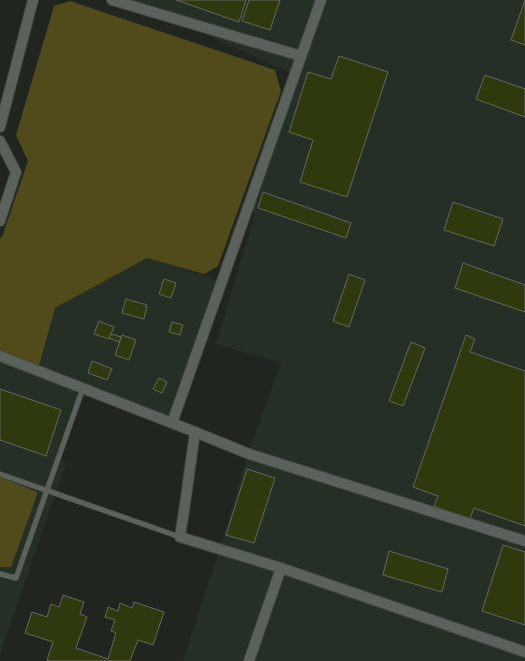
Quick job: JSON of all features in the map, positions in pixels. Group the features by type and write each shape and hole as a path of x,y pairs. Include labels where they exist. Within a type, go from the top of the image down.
{"street":[{"path":"0,127 33,0"},
{"path":"112,0 301,56"},
{"path":"172,423 321,0"},
{"path":"0,140 16,172 0,221"},
{"path":"0,356 248,454 525,541"},
{"path":"195,432 180,537 281,568 525,652"},
{"path":"249,661 281,568"}],"lane":[{"path":"0,574 16,578 82,388"},
{"path":"0,474 180,537"}],"shaded area":[{"path":"131,0 321,0 295,75"},
{"path":"323,0 525,0 525,661 183,661 220,548 248,454 281,363 216,344 255,214 248,211"},
{"path":"70,1 275,70 281,91 218,266 204,274 147,258 55,308 38,370 0,352 0,238 2,237 28,161 16,135 54,6"},
{"path":"147,258 222,281 172,423 82,388 58,460 66,463 0,654 0,356 38,371 55,308"},
{"path":"0,477 37,492 11,567 0,567"}],"building":[{"path":"176,0 246,0 239,22"},
{"path":"249,0 280,0 270,30 242,21"},
{"path":"525,0 525,45 511,40"},
{"path":"339,56 388,72 347,197 300,182 313,140 289,132 308,72 331,79"},
{"path":"485,75 525,89 525,117 476,99"},
{"path":"263,192 351,223 346,238 258,208"},
{"path":"453,202 503,219 494,246 444,230"},
{"path":"463,263 525,285 525,312 455,288"},
{"path":"349,274 365,280 349,327 333,321"},
{"path":"164,279 176,283 171,298 159,294"},
{"path":"126,299 147,305 144,319 122,313"},
{"path":"99,321 114,327 109,339 94,334"},
{"path":"172,322 183,325 180,335 169,332"},
{"path":"111,334 121,337 119,342 109,338"},
{"path":"122,335 136,340 129,360 115,355"},
{"path":"466,335 475,339 470,352 525,371 525,526 474,508 470,519 434,506 438,496 413,487"},
{"path":"411,342 425,348 403,406 389,401"},
{"path":"92,361 112,369 107,380 88,373"},
{"path":"159,378 167,382 162,393 153,389"},
{"path":"0,389 61,410 46,456 0,440"},
{"path":"247,469 275,478 254,543 226,535"},
{"path":"503,545 525,552 525,625 482,611"},
{"path":"389,551 448,569 442,592 383,575"},
{"path":"63,595 84,602 80,614 87,617 76,648 108,659 116,633 111,631 115,620 105,617 108,607 118,611 120,603 132,608 134,602 164,612 153,645 138,640 130,661 47,660 53,642 25,633 32,612 47,617 51,604 59,607"}]}
